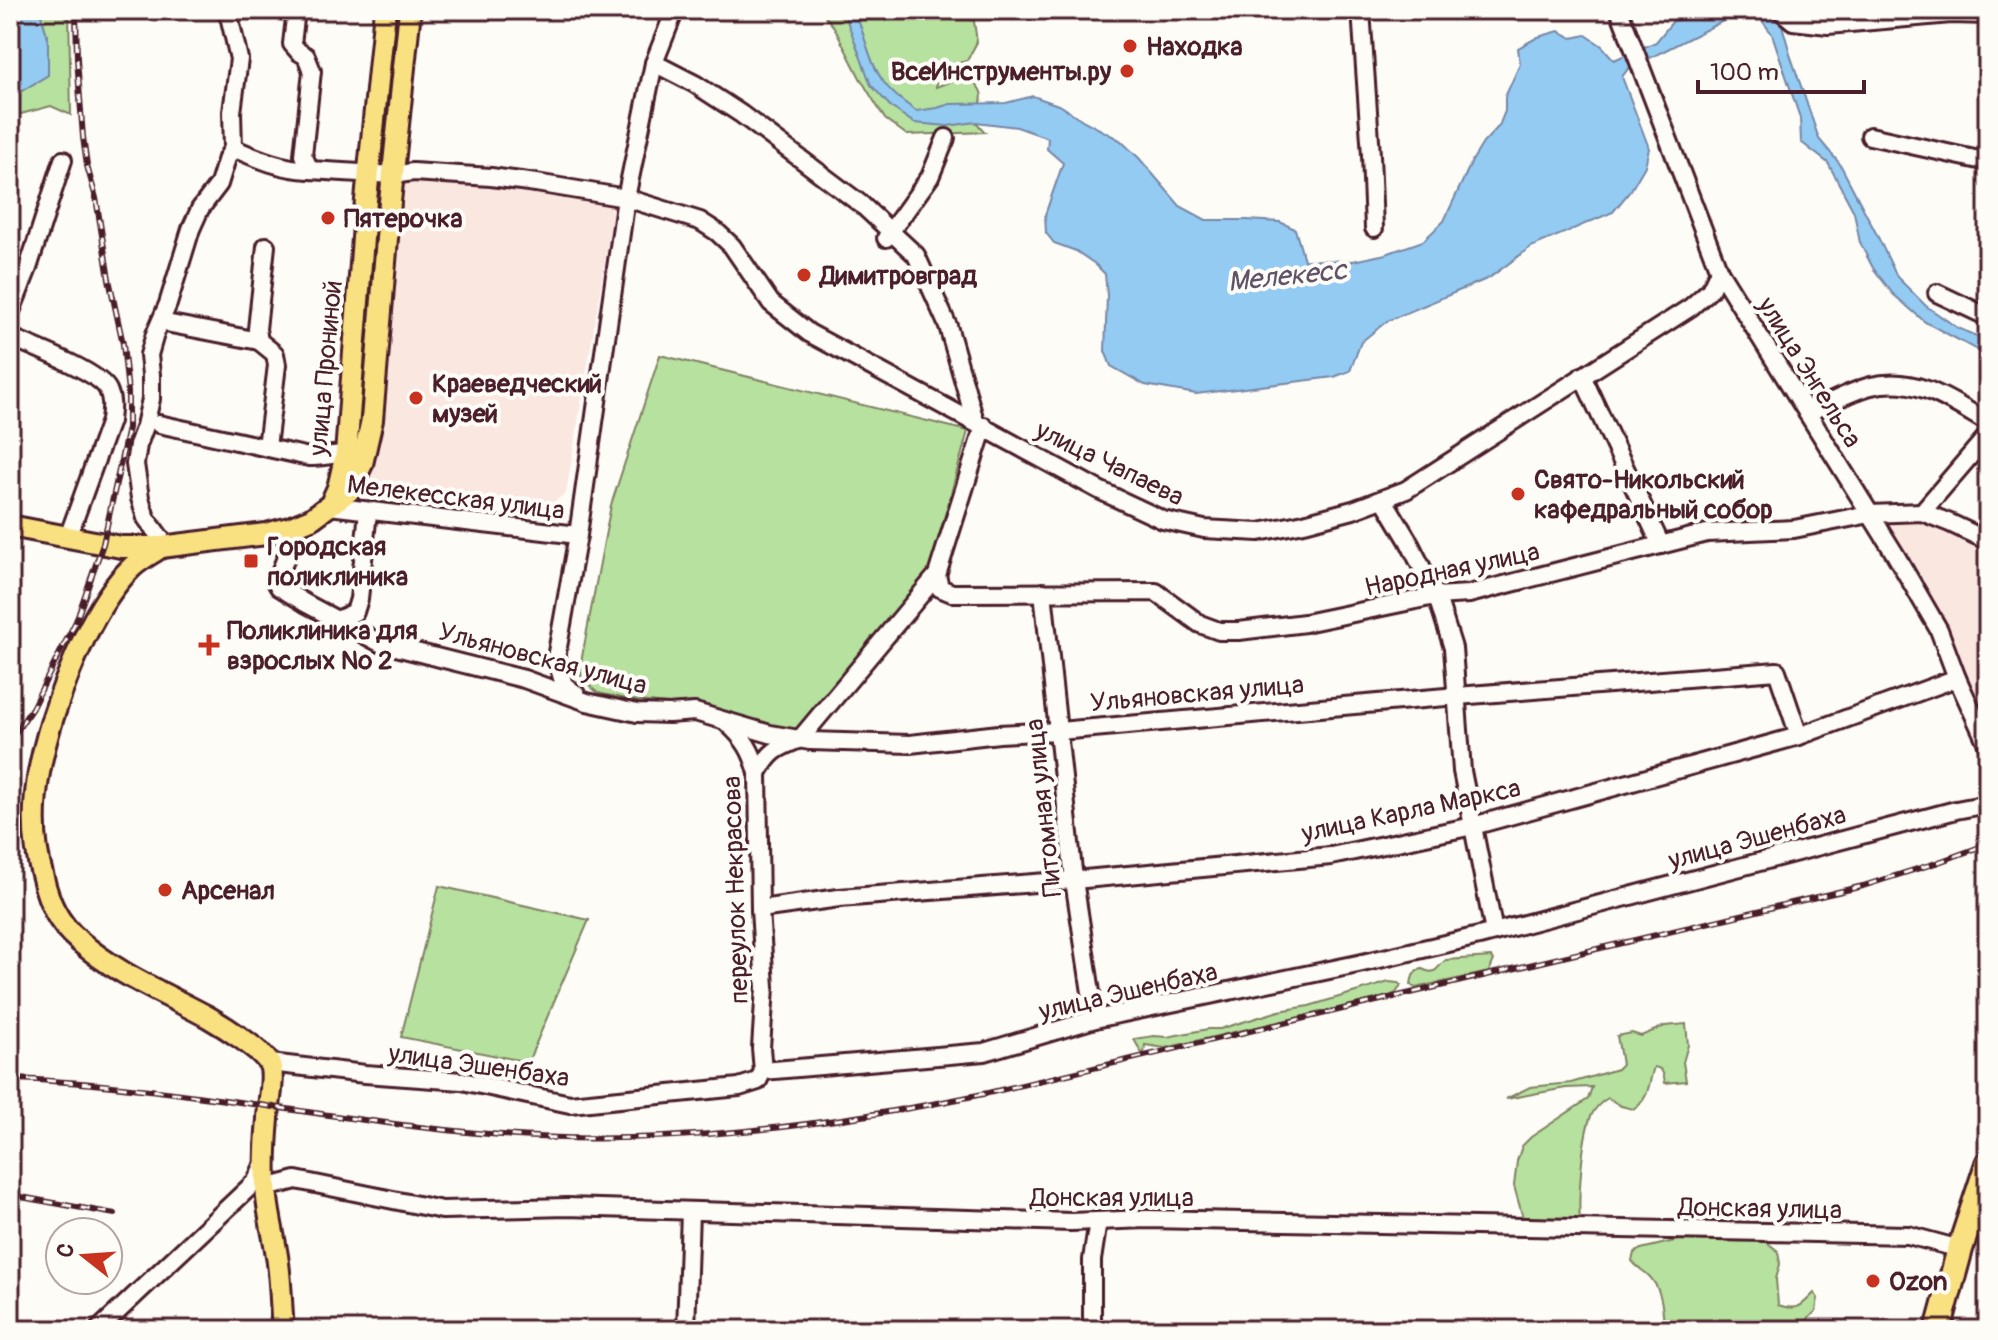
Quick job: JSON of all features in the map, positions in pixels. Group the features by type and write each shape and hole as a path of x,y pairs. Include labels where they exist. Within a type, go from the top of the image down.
{"highway":[{"path":"1938,1330 1988,1164"}],"main road":[{"name":"улица Прониной","path":"329,506 338,488 346,454 385,10"},
{"name":"улица Прониной","path":"329,506 349,491 362,464 372,420 410,10"},
{"path":"10,526 121,547 164,547 266,534 311,519 329,506"},
{"path":"164,547 132,567 108,597 90,627 46,740 37,782 34,842 49,900 60,921 77,939 107,962 219,1023 270,1063 266,1188 278,1265 283,1330"}],"street":[{"path":"164,547 146,518 135,464 151,399 149,355 155,334 168,304 191,229 200,209 219,184 233,148 232,112 239,59 226,10"},
{"path":"296,10 292,44 306,56 312,71 303,155 310,170"},
{"name":"Мелекесская улица","path":"556,658 578,535 626,198 654,63 675,10"},
{"path":"1361,10 1374,228"},
{"name":"улица Энгельса","path":"1619,10 1719,271 1939,630 1988,746"},
{"path":"1780,10 1793,21 1828,25 1951,14 1988,15"},
{"path":"654,63 695,84 741,114 862,205 889,236 916,255 948,326 980,424 937,575 800,739 768,756 758,773"},
{"path":"1870,136 1988,162"},
{"path":"889,236 930,177 946,138"},
{"path":"233,148 292,169 491,177 626,198"},
{"path":"10,314 63,160"},
{"name":"улица Чапаева","path":"626,198 700,221 717,232 732,246 771,303 809,333 1099,490 1163,520 1204,529 1259,532 1304,523 1384,500 1406,490 1691,307 1710,290 1719,271"},
{"path":"259,341 257,329 266,246"},
{"path":"1937,293 1988,317"},
{"path":"171,324 259,341 275,354 277,365 267,447"},
{"path":"10,337 89,373 107,387 112,402 110,421 68,537"},
{"path":"1582,376 1661,545"},
{"path":"1807,413 1872,386 1911,383 1937,393 1988,423"},
{"path":"159,424 309,457 346,454"},
{"path":"1922,512 1988,435"},
{"path":"1384,500 1408,540 1435,596 1453,648 1462,771 1494,932"},
{"name":"Мелекесская улица","path":"329,506 578,535"},
{"path":"360,633 355,612 368,511"},
{"name":"Народная улица","path":"937,575 940,588 952,593 1156,592 1200,624 1229,631 1305,623 1435,596 1469,594 1707,533 1794,529 1870,514 1922,512 1988,541"},
{"name":"Ульяновская улица","path":"289,528 292,543 276,582 279,587 380,643 524,679 587,702 637,713 695,712 770,734 800,739 910,744 999,734 1777,671 1799,736"},
{"name":"Питомная улица","path":"1043,592 1074,880 1095,1019"},
{"path":"337,620 355,612"},
{"path":"524,679 541,672 556,658 564,685 587,702"},
{"name":"улица Карла Маркса","path":"760,909 839,898 1331,856 1473,826 1799,736 1957,678"},
{"name":"переулок Некрасова","path":"723,719 742,736 753,755 758,773 760,909 765,987 761,1048 763,1071"},
{"name":"улица Эшенбаха","path":"270,1063 462,1081 570,1104 739,1087 758,1081 763,1071 984,1052 1095,1019 1494,932 1988,804"},
{"path":"103,1329 256,1181 266,1159"},
{"name":"Донская улица","path":"266,1188 296,1180 442,1210 567,1207 1071,1222 1162,1220 1908,1235 1960,1249"},
{"path":"686,1330 690,1212"},
{"path":"1092,1330 1092,1260 1098,1221"}],"shaded area":[{"path":"402,177 615,202 566,493 539,513 368,497"},
{"path":"1886,521 1922,521 1988,551 1988,728 1945,626"}],"green space":[{"path":"44,10 69,10 71,115 51,106 10,119 10,98 48,75 48,39 41,15"},
{"path":"820,10 963,10 961,17 974,21 977,42 967,61 954,64 958,74 952,79 936,76 936,87 966,75 973,81 982,95 975,121 985,132 907,135 885,119 834,27"},
{"path":"660,355 968,431 930,570 798,729 769,726 696,702 669,704 598,693 581,678 581,662 611,505"},
{"path":"439,886 589,920 528,1062 401,1037"},
{"path":"1491,957 1494,960 1489,972 1415,988 1411,985 1417,971 1433,971 1446,960"},
{"path":"1389,982 1401,985 1396,993 1387,997 1165,1048 1145,1045 1144,1054 1134,1039 1220,1029"},
{"path":"1686,1024 1688,1045 1683,1062 1686,1081 1665,1083 1661,1070 1654,1067 1646,1096 1639,1105 1633,1109 1608,1098 1591,1116 1581,1168 1580,1222 1526,1222 1514,1186 1522,1146 1588,1099 1592,1087 1566,1088 1506,1099 1530,1087 1571,1083 1617,1069 1622,1064 1617,1036 1632,1033 1641,1036 1665,1026"},
{"path":"1683,1239 1764,1240 1778,1251 1778,1305 1798,1306 1814,1293 1818,1298 1816,1311 1797,1330 1664,1330 1661,1300 1656,1286 1632,1261 1634,1253 1641,1249"}],"water":[{"path":"10,10 44,10 41,15 48,39 48,75 10,98"},
{"name":"Мелекесс","path":"843,10 854,10 883,81 916,111 950,104 1006,103 1033,96 1061,106 1120,140 1180,206 1206,220 1280,222 1295,229 1304,260 1353,261 1423,241 1444,221 1472,161 1499,126 1505,111 1505,97 1520,64 1518,48 1538,37 1559,31 1572,38 1586,35 1602,46 1614,60 1656,42 1673,21 1699,17 1712,10 1773,10 1780,18 1819,139 1840,164 1897,277 1926,306 1958,328 1988,341 1988,356 1925,322 1893,294 1873,268 1860,243 1854,212 1828,163 1801,142 1800,118 1772,34 1760,18 1746,12 1628,69 1622,77 1649,148 1645,166 1613,212 1531,247 1489,278 1387,321 1361,342 1350,371 1334,377 1196,394 1145,385 1111,366 1105,351 1105,274 1076,251 1054,243 1046,233 1045,215 1063,163 1047,149 1048,138 1017,127 976,122 948,126 914,123 891,107 871,85"}],"railway":[{"path":"10,741 32,708 76,621 103,544 128,428 123,344 83,137 76,10"},
{"path":"10,1079 133,1088 379,1122 502,1135 563,1138 685,1136 807,1124 988,1093 1863,886 1988,844"},
{"path":"10,1195 115,1214"}],"place":[{"name":"Находка","path":"1130,46"},
{"name":"ВсеИнструменты.ру","path":"1127,71"},
{"name":"Пятерочка","path":"328,218"},
{"name":"Димитровград","path":"804,275"},
{"name":"Краеведческий музей","path":"416,398"},
{"name":"Свято-Никольский кафедральный собор","path":"1518,494"},
{"name":"Городская поликлиника","path":"251,561"},
{"name":"Поликлиника для взрослых № 2","path":"209,645"},
{"name":"Арсенал","path":"165,890"},
{"name":"Ozon","path":"1873,1281"}]}
